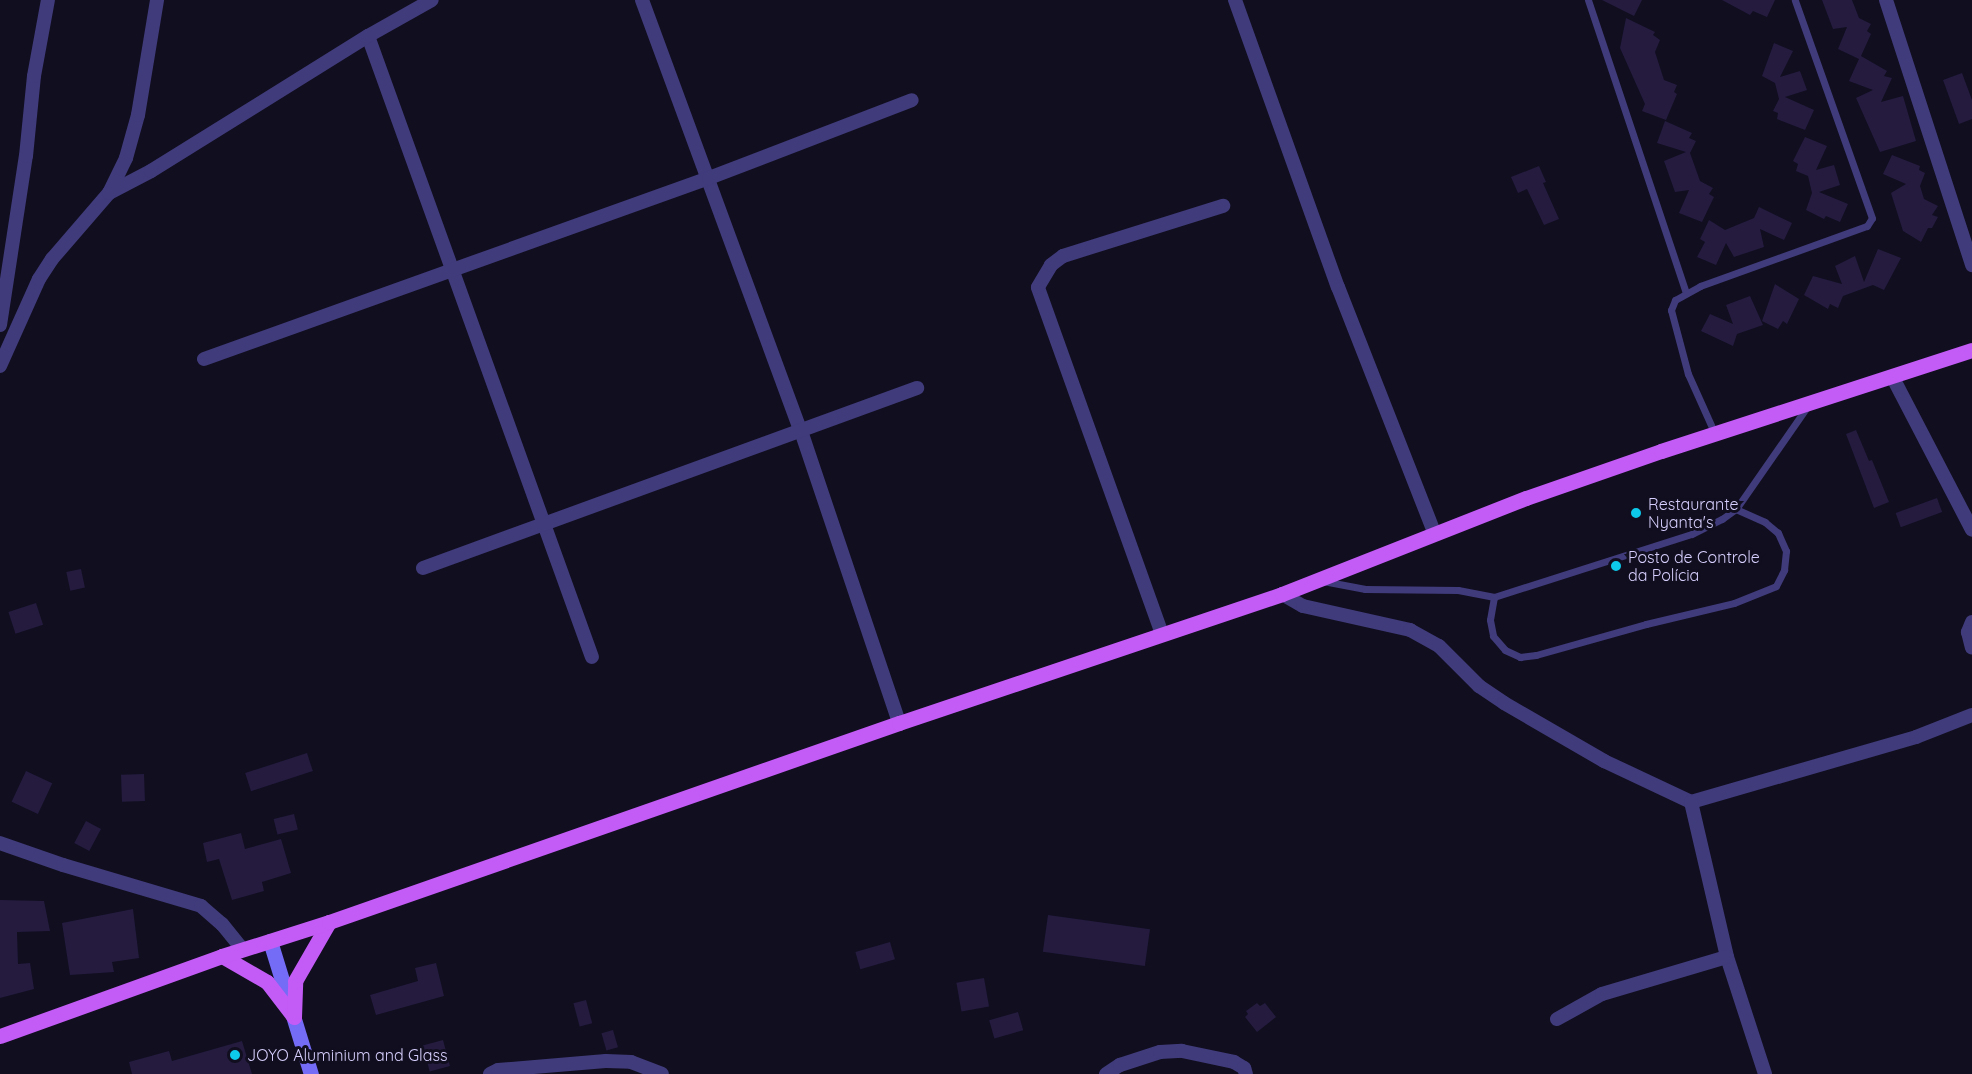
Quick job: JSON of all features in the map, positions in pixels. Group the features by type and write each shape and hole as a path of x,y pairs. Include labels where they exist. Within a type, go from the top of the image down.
{"main road":[{"path":"0,1036 242,949 329,922 900,723 1282,594 1537,494 1972,350"},
{"path":"294,1017 295,981 329,922"},
{"path":"270,940 311,1074"},
{"path":"222,956 267,982 294,1017"}],"street":[{"path":"0,325 26,156 34,76 48,0"},
{"path":"0,366 32,294 52,259 109,193 126,158 138,115 157,0"},
{"path":"109,193 151,171 368,36 432,0"},
{"path":"642,0 801,430 900,723"},
{"path":"1235,0 1338,287 1435,534"},
{"path":"1886,0 1972,265"},
{"path":"368,36 592,657"},
{"path":"204,359 709,178 912,100"},
{"path":"1162,634 1038,287 1051,265 1063,256 1224,206"},
{"path":"1893,378 1972,530"},
{"path":"423,568 917,388"},
{"path":"1282,594 1303,606 1410,630 1439,646 1479,686 1504,703 1604,761 1691,802 1916,737 1972,715"},
{"path":"1972,622 1968,632 1972,648"},
{"path":"1691,802 1727,957 1766,1074"},
{"path":"0,843 63,865 201,906 222,924 242,949"},
{"path":"1557,1018 1602,994 1727,957"},
{"path":"1106,1074 1120,1065 1160,1052 1182,1051 1234,1062 1244,1068 1246,1074"},
{"path":"490,1074 498,1070 606,1061 631,1062 662,1074"}],"lane":[{"path":"1588,0 1686,292"},
{"path":"1715,434 1688,374 1671,310 1676,300 1686,292 1867,226 1872,218 1795,0"},
{"path":"1317,580 1365,589 1458,590 1494,597 1692,534 1736,509 1808,405"},
{"path":"1494,597 1491,620 1493,636 1505,650 1520,657 1536,655 1646,624 1734,603 1776,586 1784,570 1786,551 1778,533 1765,522 1736,509"}],"building":[{"path":"1602,0 1642,0 1634,16"},
{"path":"1722,0 1775,0 1767,17 1753,11 1750,15"},
{"path":"1822,0 1852,0 1859,18 1871,24 1867,31 1871,34 1861,56 1887,71 1884,76 1892,78 1881,102 1903,96 1916,141 1880,152 1856,98 1873,90 1849,81 1859,59 1838,49 1847,27 1833,29"},
{"path":"1626,18 1655,32 1653,35 1660,40 1655,52 1664,80 1677,85 1674,92 1677,94 1666,120 1642,111 1645,104 1620,48"},
{"path":"1774,43 1793,51 1780,77 1800,71 1807,90 1785,97 1814,110 1805,130 1777,119 1778,113 1773,111 1779,99 1775,83 1762,76"},
{"path":"1962,73 1972,100 1972,119 1959,124 1943,80"},
{"path":"1665,121 1692,133 1689,138 1696,141 1690,153 1700,181 1713,188 1709,194 1714,197 1702,222 1679,213 1689,190 1675,192 1664,161 1686,152 1657,143"},
{"path":"1805,137 1827,146 1816,170 1834,165 1840,185 1819,192 1848,204 1840,222 1826,216 1824,219 1806,210 1812,193 1808,176 1796,171 1798,164 1793,161"},
{"path":"1892,155 1920,166 1919,170 1925,173 1920,186 1924,199 1938,206 1932,215 1938,217 1932,228 1928,228 1921,242 1903,231 1891,193 1906,184 1883,174"},
{"path":"1539,166 1546,182 1543,183 1559,219 1544,225 1527,189 1518,193 1511,177"},
{"path":"1759,207 1792,223 1784,240 1760,229 1764,247 1734,257 1726,243 1716,265 1697,257 1705,242 1700,239 1709,220 1725,230 1754,218"},
{"path":"1878,249 1901,258 1884,290 1873,285 1843,296 1838,308 1830,304 1828,309 1804,295 1813,276 1842,284 1835,266 1855,256 1864,282"},
{"path":"1775,284 1799,299 1787,324 1783,321 1778,329 1762,321"},
{"path":"1750,296 1763,325 1737,334 1733,346 1701,331 1710,314 1733,324 1726,305"},
{"path":"1856,430 1869,461 1872,460 1889,502 1874,508 1846,434"},
{"path":"1937,498 1942,512 1901,527 1896,513"},
{"path":"81,569 85,588 70,591 66,572"},
{"path":"36,603 43,625 16,634 8,612"},
{"path":"307,753 313,771 251,791 245,773"},
{"path":"26,771 52,783 38,814 12,802"},
{"path":"144,774 145,801 122,802 121,775"},
{"path":"294,814 298,830 277,835 274,819"},
{"path":"86,821 101,829 89,851 74,843"},
{"path":"241,833 245,849 281,839 291,873 262,882 264,891 232,900 219,859 207,862 203,843"},
{"path":"0,900 44,901 50,931 17,932 18,964 30,963 34,989 0,998"},
{"path":"133,909 139,958 112,962 114,972 70,975 62,923"},
{"path":"1048,915 1150,929 1145,966 1043,952"},
{"path":"890,942 895,959 860,969 855,952"},
{"path":"436,963 444,996 376,1015 370,995 418,981 415,968"},
{"path":"984,978 989,1007 961,1011 956,983"},
{"path":"586,1000 592,1023 580,1027 573,1003"},
{"path":"1257,1003 1260,1006 1265,1003 1276,1017 1257,1032 1245,1017 1248,1014 1246,1011"},
{"path":"1018,1012 1023,1030 994,1039 989,1020"},
{"path":"613,1030 618,1047 606,1051 601,1033"},
{"path":"443,1040 450,1066 430,1072 423,1045"},
{"path":"242,1041 252,1074 132,1074 129,1062 169,1051 172,1061"}],"place":[{"name":"Restaurante Nyanta's","path":"1636,513"},
{"name":"Posto de Controle da Polícia","path":"1616,566"},
{"name":"JOYO Aluminium and Glass","path":"235,1055"}]}
